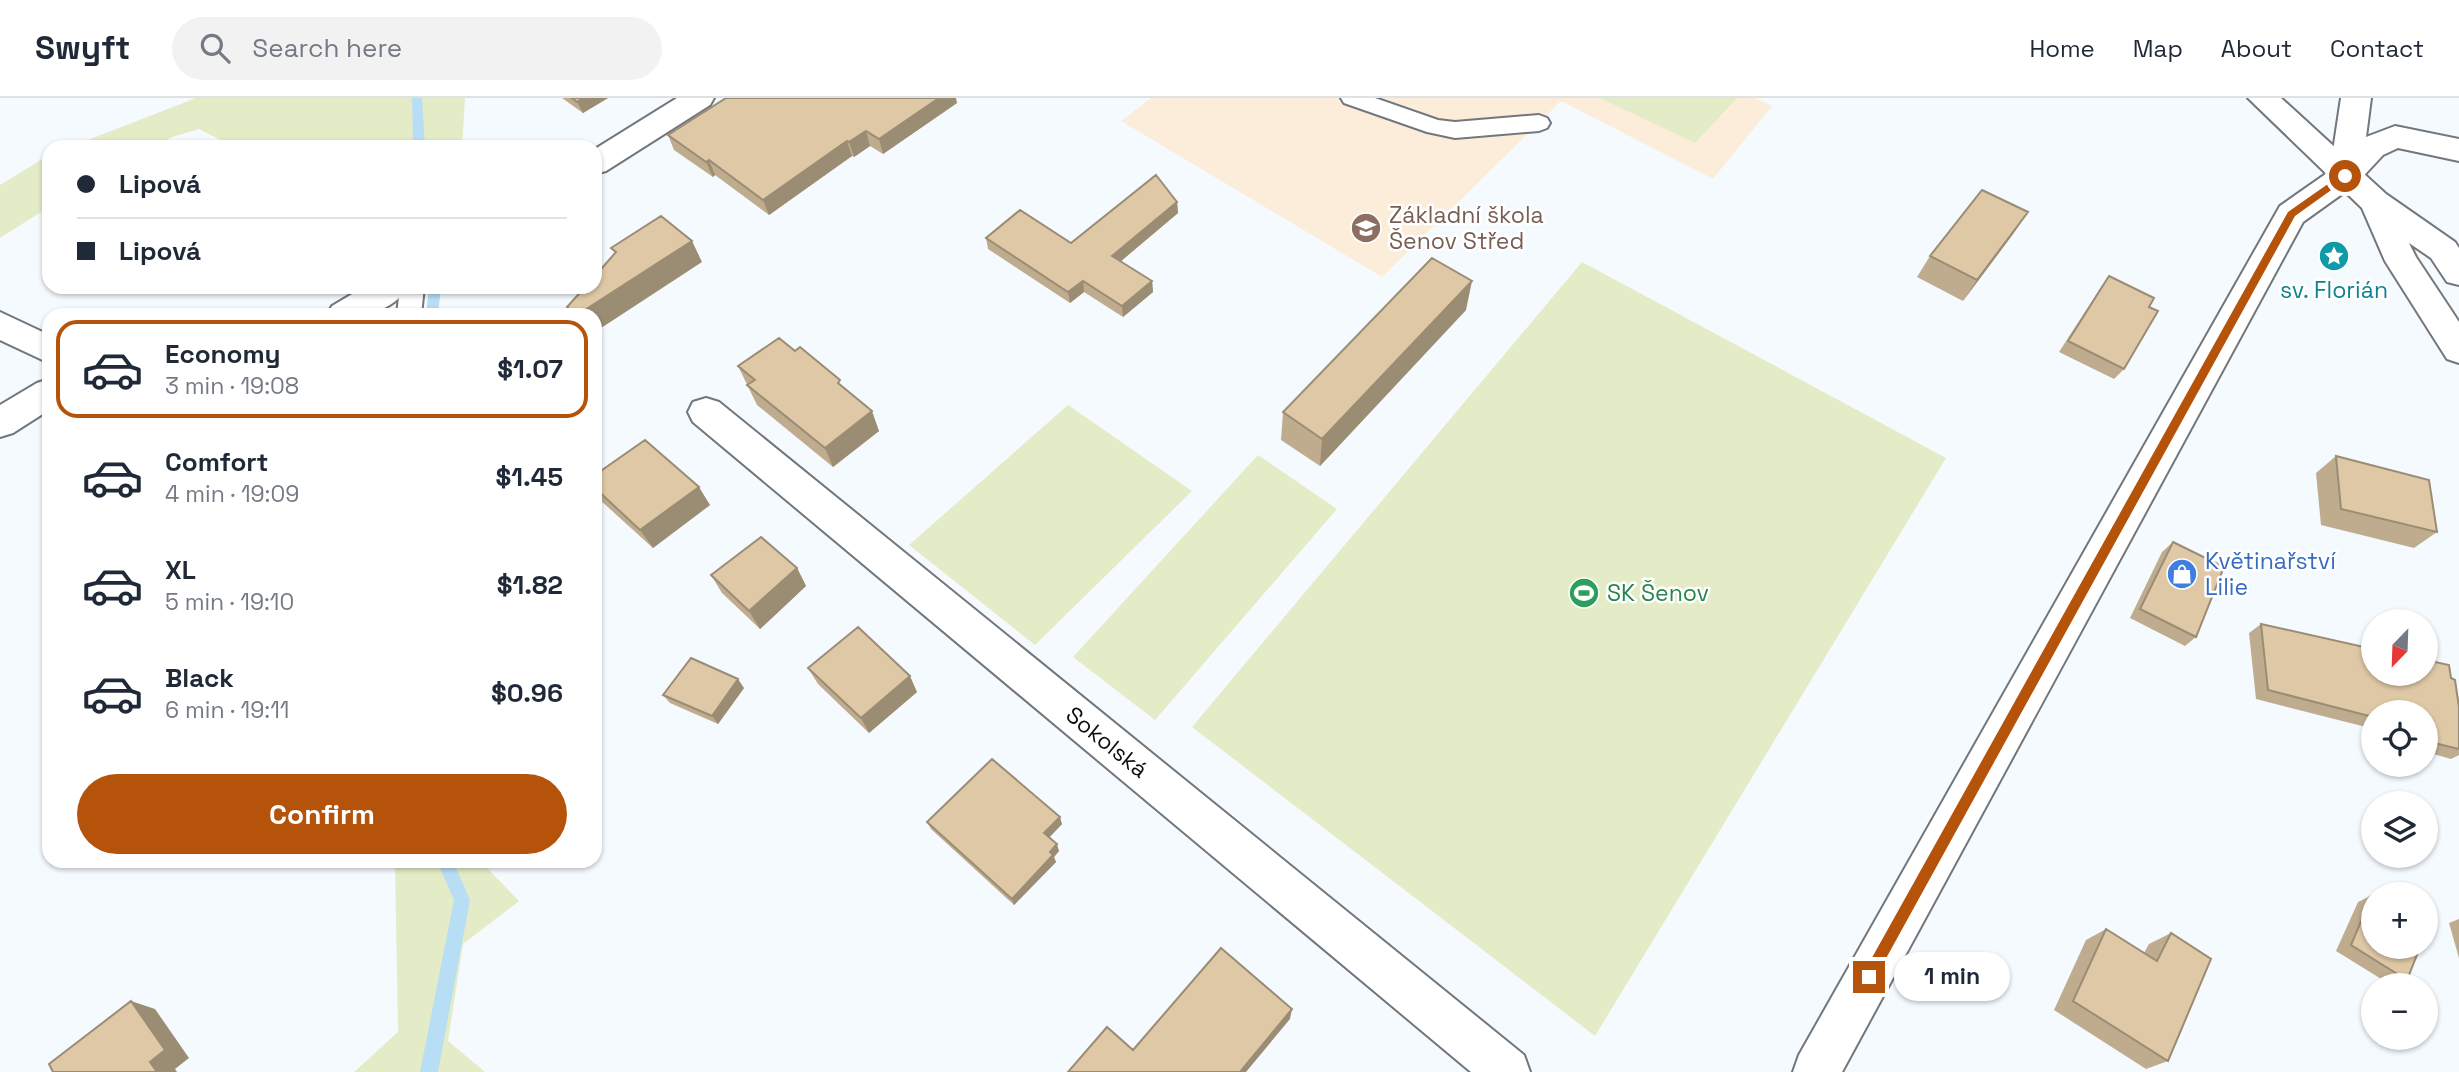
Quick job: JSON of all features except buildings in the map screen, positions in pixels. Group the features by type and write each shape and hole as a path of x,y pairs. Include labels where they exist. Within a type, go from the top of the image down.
{"street":[{"path":"602,159 699,98"},
{"path":"2263,98 2375,202 2443,250 2459,273"},
{"path":"2345,176 2356,98"},
{"path":"1816,1072 2291,214 2345,176 2372,147 2395,137 2459,150"},
{"path":"2375,202 2402,261 2459,350"},
{"path":"356,308 378,294"},
{"path":"0,325 42,346"},
{"path":"0,423 42,397"},
{"name":"Sokolská","path":"706,412 1507,1072"}],"lane":[{"path":"1352,98 1435,127 1455,130 1539,123"}],"shaded area":[{"name":"Základní škola Šenov Střed","path":"1151,98 1756,98 1772,106 1713,179 1561,101 1382,277 1121,121"}],"green space":[{"path":"196,98 465,98 462,140 220,140 199,129 166,140 88,140"},
{"path":"1600,98 1737,98 1695,143"},
{"path":"42,159 42,211 0,238 0,185"},
{"name":"SK Šenov","path":"1582,262 1946,458 1595,1036 1192,727"},
{"path":"1068,405 1192,491 1035,645 909,545"},
{"path":"1258,455 1337,509 1155,720 1073,657"},
{"path":"395,868 487,868 519,901 463,944 448,1041 485,1072 354,1072 398,1032"}],"waterway":[{"path":"417,98 419,140"},
{"path":"433,308 434,294"},
{"path":"429,1072 462,900 448,868"}],"place":[{"name":"Základní škola Šenov Střed","path":"1366,228"},
{"name":"sv. Florián","path":"2334,256"},
{"name":"Květinařství Lilie","path":"2182,574"},
{"name":"SK Šenov","path":"1584,593"}],"route":[{"path":"1869,977 2291,214 2345,176"}]}
